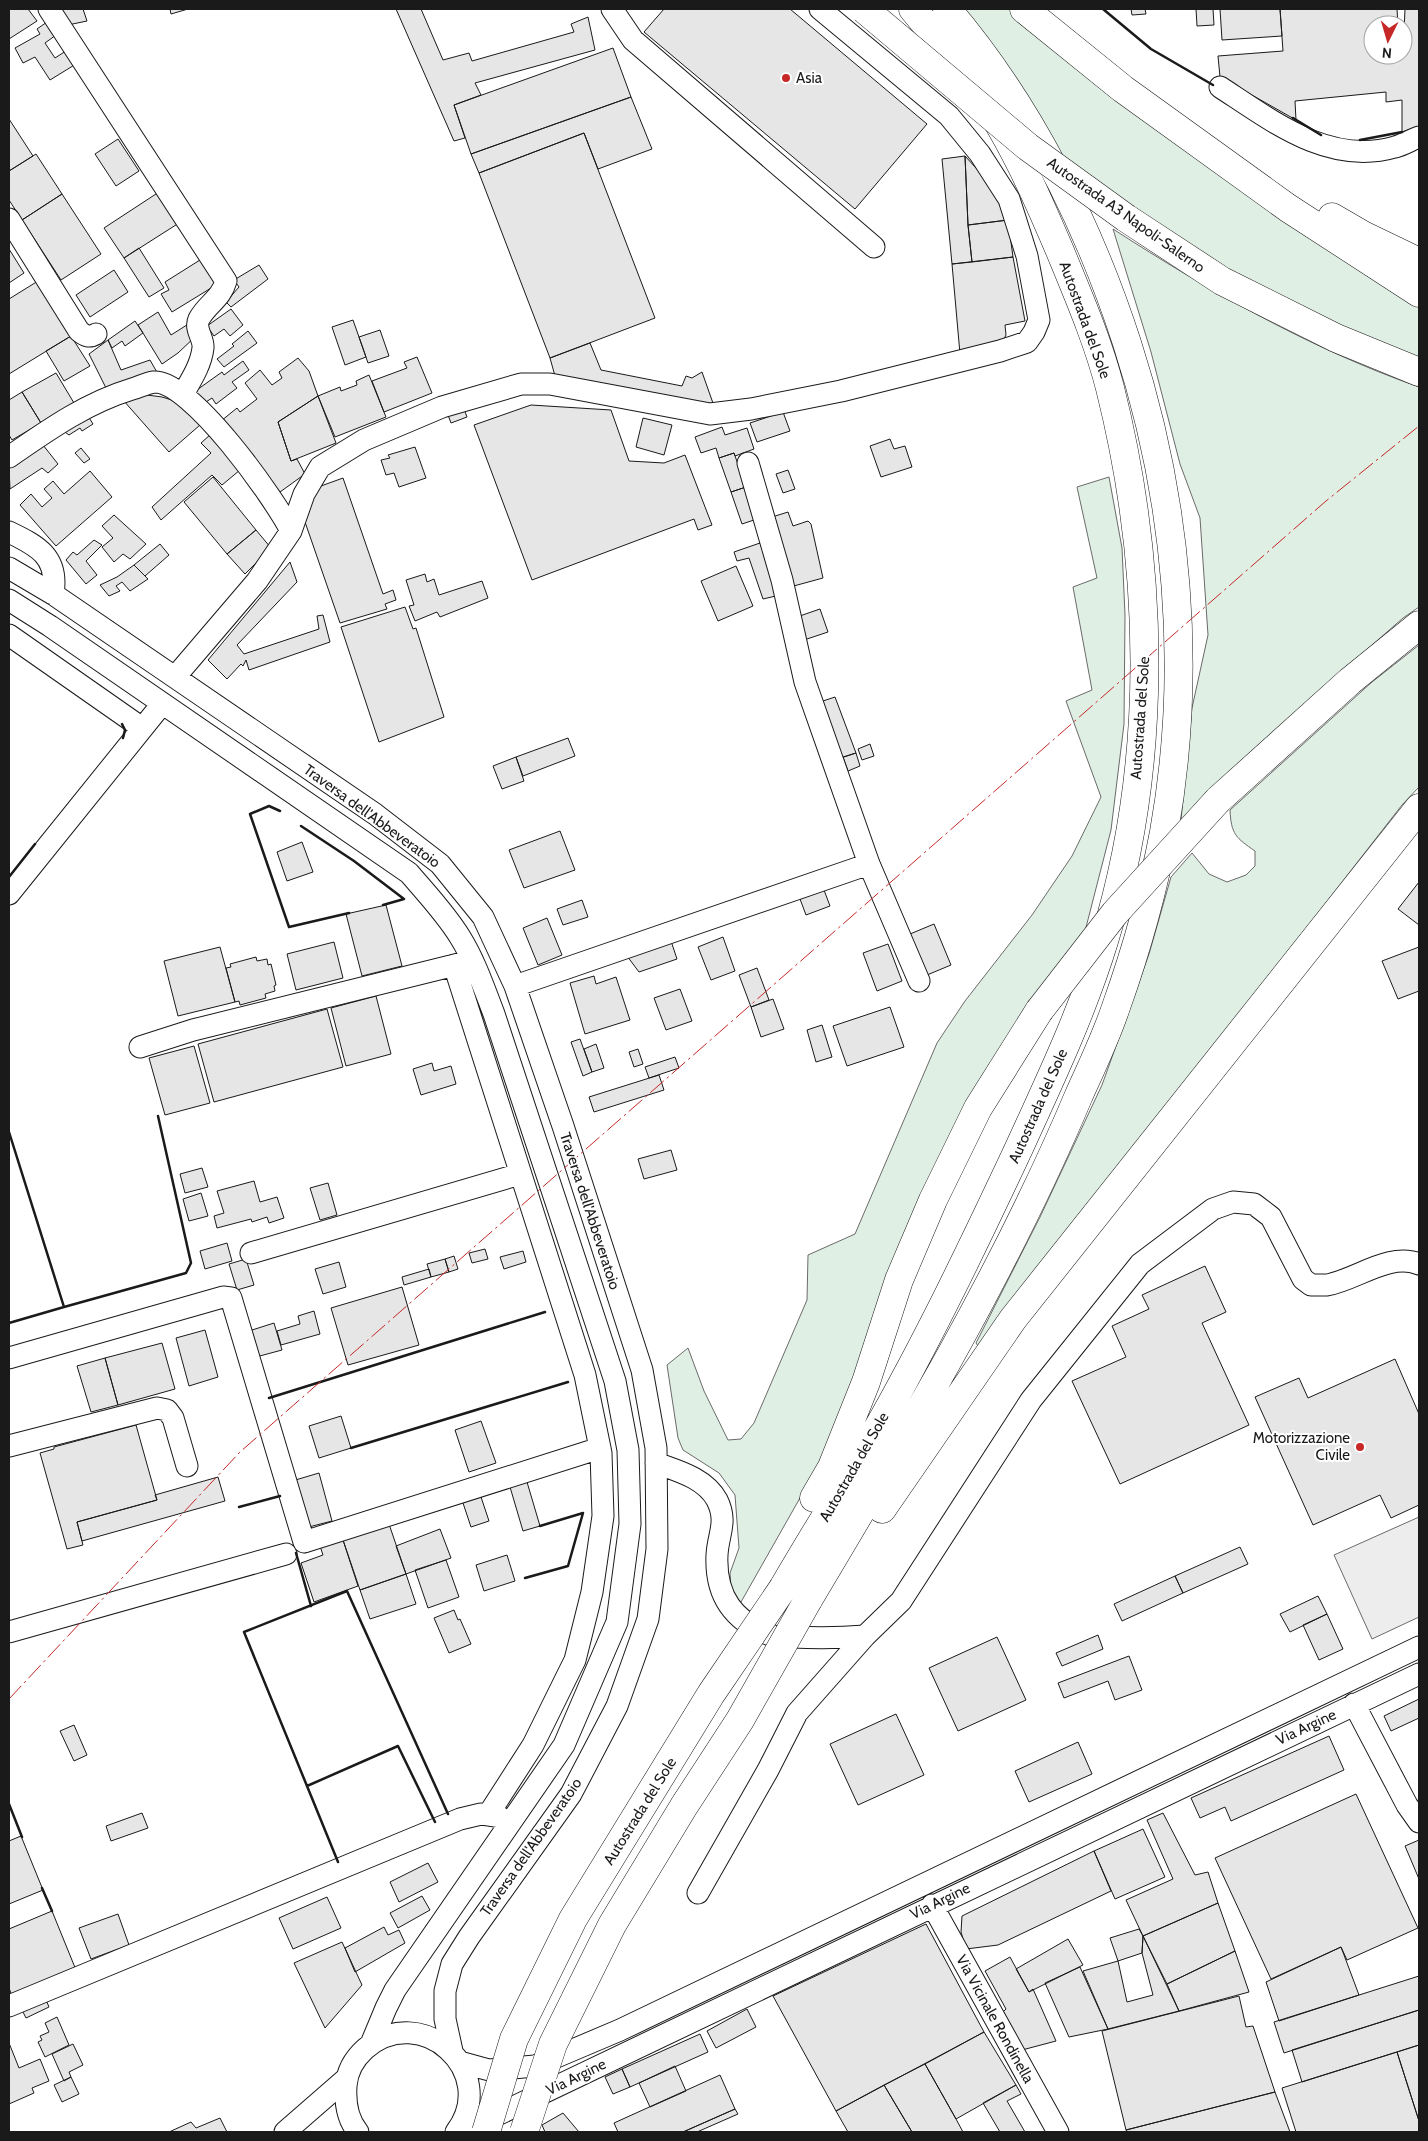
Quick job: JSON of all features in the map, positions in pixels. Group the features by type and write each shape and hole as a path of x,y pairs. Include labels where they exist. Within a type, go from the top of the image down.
{"highway":[{"name":"Autostrada A3 Napoli-Salerno","path":"864,9 1028,147 1126,218 1230,285 1336,338 1419,372"},
{"name":"Autostrada del Sole","path":"486,2132 514,2039 573,1919 711,1694 774,1583 875,1434 932,1329 979,1234 1076,1021 1104,940 1127,850 1140,755 1146,669 1142,576 1128,470 1109,385 1080,298 1050,227 1000,127 951,54 913,9"},
{"name":"Autostrada del Sole","path":"815,1604 879,1483 1004,1257 1066,1126 1116,1010 1141,927 1164,832 1176,738 1179,647 1175,562 1158,464 1140,383 1098,264 1071,201 1030,127 1009,94 947,9"},
{"path":"1024,9 1123,89 1272,197 1350,250 1419,292"},
{"path":"1045,9 1108,59 1297,195 1363,235 1419,262"},
{"path":"774,1583 832,1467 866,1382 899,1280 933,1200 978,1108 1039,1011 1115,913 1218,800 1342,687 1419,625"},
{"path":"524,2132 553,2044 612,1925 684,1806 815,1604 1013,1320 1419,808"}],"street":[{"path":"49,9 226,281 223,292 199,319 197,327 203,346 197,370 183,394"},
{"path":"612,9 633,40 874,247"},
{"path":"176,677 257,581 292,531 304,494 320,467 364,440 442,407 521,384 550,384 710,414 751,409 841,391 1000,351 1027,342 1034,332 1038,320 1027,256 1010,199 980,154 949,116 820,9"},
{"path":"1220,87 1289,132 1309,141 1327,146 1367,151 1395,147 1419,136"},
{"path":"9,219 79,331 85,336 92,337 96,334"},
{"path":"9,456 78,411 120,392 155,382 168,385 183,394 218,429 279,507 292,531"},
{"path":"748,464 782,580 805,682 869,864 919,981"},
{"path":"9,532 45,553 54,568 53,594"},
{"name":"Traversa dell'Abbeveratoio","path":"9,568 53,594 375,814 440,864 483,917 515,986 563,1126 642,1370 656,1448 657,1549 648,1619 617,1706 571,1794 469,1937 452,1964 445,1990 444,2020 456,2056 468,2082 469,2103 463,2123 456,2132"},
{"name":"Traversa dell'Abbeveratoio","path":"9,600 50,626 410,874 449,920 463,963 494,1014 615,1381 628,1450 630,1524 617,1622 564,1745 395,1990 370,2044"},
{"path":"9,635 142,728"},
{"path":"9,894 162,704"},
{"path":"515,986 869,864"},
{"path":"140,1047 193,1030 463,963 520,1174 586,1375 600,1448 602,1516 592,1592 575,1660 533,1746 488,1815"},
{"path":"251,1253 520,1174"},
{"path":"698,1893 768,1770 797,1713 864,1636 901,1601 1031,1400 1140,1264 1213,1209 1233,1202 1254,1204 1271,1217 1303,1279 1311,1286 1328,1285 1385,1265 1410,1260 1419,1264"},
{"path":"9,1358 223,1297 231,1298 304,1542 600,1448"},
{"path":"9,1446 157,1408 167,1410 173,1418 187,1466"},
{"path":"656,1463 688,1474 708,1488 717,1500 724,1524 717,1555 719,1583 726,1604 742,1620 774,1636 822,1639 864,1636"},
{"path":"9,1632 286,1554"},
{"name":"Via Argine","path":"370,2044 386,2036 403,2033 421,2034 438,2040 456,2056 489,2070 534,2066 620,2030 1419,1646"},
{"name":"Via Argine","path":"463,2132 476,2124 932,1905 1419,1674"},
{"path":"1354,1704 1407,1805 1419,1822"},
{"path":"9,2006 460,1819 481,1814 512,1820"},
{"name":"Via Vicinale Rondinella","path":"932,1905 1058,2132"},
{"path":"358,2132 353,2126 345,2102 347,2078 352,2065 360,2053 370,2044"},
{"path":"285,2132 347,2078"}],"green space":[{"path":"963,9 1012,9 1419,304 1419,361 1324,321 1208,260 1058,155 1006,63"},
{"path":"1113,229 1224,296 1300,337 1379,372 1419,387 1419,607 1403,618 1266,738 1181,820 1192,708 1208,635 1200,518 1180,464 1151,352"},
{"path":"1109,477 1122,548 1125,615 1124,724 1111,830 1083,939 1067,957 866,1360 813,1475 741,1602 736,1599 731,1587 730,1573 739,1548 735,1495 719,1473 683,1450 678,1438 667,1365 688,1348 704,1391 728,1440 741,1439 754,1423 807,1300 808,1255 855,1234 937,1043 965,1001 1032,915 1072,856 1101,797 1066,701 1092,690 1073,587 1097,578 1077,487"},
{"path":"1419,645 1419,787 1402,805 978,1346 976,1343 1040,1217 1102,1085 1149,954 1171,877 1192,853 1209,874 1227,882 1246,875 1255,866 1255,851 1236,835 1233,830 1230,810 1372,682"}],"shaded area":[{"path":"1419,1517 1419,1617 1372,1639 1334,1555"}],"building":[{"path":"9,9 28,9 37,21 9,39"},
{"path":"55,9 83,9 87,21 63,26"},
{"path":"170,9 188,9 171,14"},
{"path":"396,9 421,9 443,60 469,53 472,61 574,32 571,24 588,17 595,50 475,83 481,95 454,105 465,138 454,141"},
{"name":"Asia","path":"664,9 790,9 927,124 855,209 644,32"},
{"path":"1131,9 1145,9 1146,14 1132,15"},
{"path":"1196,9 1213,9 1214,25 1197,26"},
{"path":"1220,9 1280,9 1282,36 1222,40"},
{"path":"1280,9 1397,9 1397,15 1363,15 1363,65 1413,65 1413,15 1405,15 1405,9 1419,9 1419,126 1402,132 1402,100 1386,102 1386,92 1295,101 1296,120 1220,77 1218,56 1283,51"},
{"path":"47,22 56,35 45,43 55,58 69,49 76,64 50,80 35,57 23,63 15,48 40,34 37,29"},
{"path":"613,48 631,97 471,154 454,105"},
{"path":"631,97 652,149 598,169 584,133 479,173 471,154"},
{"path":"9,119 33,156 9,171"},
{"path":"584,133 655,318 550,358 479,173"},
{"path":"118,139 139,171 116,186 95,154"},
{"path":"36,154 62,194 22,220 9,200 9,171"},
{"path":"965,156 997,191 1008,220 968,225"},
{"path":"965,156 968,225 972,262 952,264 942,159"},
{"path":"159,192 179,223 124,258 104,228"},
{"path":"62,194 101,254 61,280 22,220"},
{"path":"1008,220 1013,257 972,262 968,225"},
{"path":"139,248 164,288 149,297 124,258"},
{"path":"9,249 24,273 9,283"},
{"path":"1013,257 1025,321 1005,325 1006,335 1003,341 960,354 952,264"},
{"path":"200,260 216,285 172,312 161,294 169,290 165,282"},
{"path":"259,265 268,279 231,307 226,302 239,287 234,280"},
{"path":"114,270 128,292 90,317 76,295"},
{"path":"38,281 71,336 9,374 9,299"},
{"path":"231,309 243,325 230,336 224,329 214,336 207,326"},
{"path":"158,312 171,335 190,323 197,335 178,353 162,364 138,325"},
{"path":"353,320 366,357 345,365 332,327"},
{"path":"135,321 143,333 125,346 122,341 112,348 108,340"},
{"path":"380,330 389,356 368,363 359,337"},
{"path":"248,331 257,343 224,367 217,359 234,346 232,344"},
{"path":"71,336 90,366 64,381 46,351"},
{"path":"108,340 121,370 150,360 158,374 108,392 89,354"},
{"path":"590,343 601,370 682,386 686,376 692,378 702,372 714,406 555,376 550,358"},
{"path":"417,357 432,393 384,412 372,381 407,368 404,362"},
{"path":"298,358 309,371 318,396 278,422 291,461 297,459 305,474 280,492 221,421 237,408 240,412 257,399 245,383 260,370 272,385 282,378 279,372"},
{"path":"243,361 249,370 232,382 237,388 216,404 212,398 203,404 194,392 222,372 224,375"},
{"path":"56,373 74,403 41,423 22,392"},
{"path":"369,375 386,417 335,437 318,396 340,387 341,391 357,385 356,381"},
{"path":"22,392 41,423 12,440 9,435 9,400"},
{"path":"140,394 162,397 182,403 200,425 169,452 123,400"},
{"path":"318,396 336,443 291,461 278,422"},
{"path":"531,405 611,410 629,461 664,463 685,455 712,525 698,530 694,519 532,580 474,425"},
{"path":"464,409 467,417 451,423 448,415"},
{"path":"783,412 790,431 757,442 750,423"},
{"path":"88,416 93,424 82,431 80,428 69,435 62,430"},
{"path":"643,418 672,425 664,455 636,447"},
{"path":"722,427 725,435 747,428 754,449 735,456 734,453 719,458 716,448 701,453 695,437"},
{"path":"211,434 240,470 222,485 212,475 161,520 152,507 211,453 201,443"},
{"path":"890,439 894,449 905,446 912,467 881,477 870,446"},
{"path":"43,445 58,464 48,473 42,468 10,489 9,467"},
{"path":"415,447 426,478 399,487 394,473 386,475 381,460 390,458 388,455"},
{"path":"81,448 90,459 84,463 75,453"},
{"path":"734,453 746,487 731,492 719,458"},
{"path":"788,470 795,489 783,493 776,474"},
{"path":"90,471 112,497 56,546 20,505 31,494 42,507 52,498 44,489 53,481 64,494"},
{"path":"213,477 256,530 227,554 184,502"},
{"path":"343,478 383,594 393,590 396,600 385,604 387,609 340,623 305,522 313,499 321,486"},
{"path":"746,487 757,519 742,524 731,492"},
{"path":"788,512 793,526 808,521 811,524 823,578 790,587 772,517"},
{"path":"114,515 146,544 130,559 123,554 114,562 102,547 113,538 102,526"},
{"path":"256,530 271,548 245,574 227,554"},
{"path":"94,540 102,545 86,561 97,575 86,584 66,560 73,552 77,555"},
{"path":"760,543 780,595 763,599 749,558 737,561 734,552"},
{"path":"160,544 169,555 145,576 134,565"},
{"path":"290,562 297,582 237,645 244,654 319,629 317,616 323,615 330,642 249,670 246,660 243,666 241,664 227,679 208,660"},
{"path":"134,565 148,579 130,591 122,582 116,586 120,591 109,596 100,585 117,577"},
{"path":"736,566 753,606 718,621 701,581"},
{"path":"425,574 427,582 434,579 439,595 482,581 488,598 440,617 437,612 415,621 409,606 414,605 406,580"},
{"path":"405,607 413,629 416,628 444,717 379,742 341,627"},
{"path":"820,609 828,632 801,641 794,618"},
{"path":"835,697 856,753 841,758 820,702"},
{"path":"568,738 575,756 523,776 516,757"},
{"path":"870,744 874,756 862,760 858,749"},
{"path":"856,753 860,766 848,771 843,757"},
{"path":"516,757 524,781 502,789 493,766"},
{"path":"560,831 575,870 524,888 509,850"},
{"path":"302,842 313,872 287,881 277,852"},
{"path":"1419,882 1419,925 1398,909"},
{"path":"824,890 830,906 806,915 800,899"},
{"path":"582,900 588,917 563,925 557,909"},
{"path":"386,905 402,966 362,976 346,914"},
{"path":"547,918 562,955 538,965 523,928"},
{"path":"934,924 951,965 927,975 910,934"},
{"path":"723,937 735,971 711,980 698,947"},
{"path":"671,941 677,959 639,972 627,956"},
{"path":"334,942 343,978 296,990 287,954"},
{"path":"888,944 902,981 877,991 863,953"},
{"path":"220,947 235,1002 178,1016 164,961"},
{"path":"1419,947 1419,991 1398,999 1382,961"},
{"path":"256,957 257,961 267,959 268,965 271,964 276,985 274,986 275,991 265,994 266,998 240,1005 239,1001 235,1002 226,968 231,967 230,964"},
{"path":"757,968 769,1000 751,1007 739,975"},
{"path":"594,976 596,984 616,977 630,1020 585,1034 570,983"},
{"path":"680,989 692,1021 666,1030 654,998"},
{"path":"376,996 391,1054 346,1066 331,1008"},
{"path":"773,999 784,1029 761,1037 751,1007"},
{"path":"890,1007 904,1047 847,1066 833,1026"},
{"path":"327,1009 343,1067 214,1102 198,1044"},
{"path":"822,1025 832,1057 816,1062 807,1030"},
{"path":"580,1039 592,1072 583,1076 571,1042"},
{"path":"596,1044 604,1068 592,1072 584,1049"},
{"path":"194,1046 210,1103 165,1115 149,1058"},
{"path":"638,1049 643,1064 634,1067 629,1052"},
{"path":"675,1057 679,1068 649,1078 645,1067"},
{"path":"432,1063 434,1071 451,1066 456,1084 421,1095 413,1069"},
{"path":"659,1075 664,1090 594,1112 589,1097"},
{"path":"671,1150 677,1170 644,1179 638,1159"},
{"path":"202,1168 208,1187 185,1193 180,1174"},
{"path":"254,1181 260,1202 277,1197 284,1218 269,1223 267,1217 252,1222 251,1219 217,1228 214,1216 224,1213 217,1191"},
{"path":"328,1183 337,1215 320,1220 310,1188"},
{"path":"201,1193 208,1216 189,1221 183,1199"},
{"path":"227,1243 232,1261 205,1269 200,1251"},
{"path":"485,1249 488,1259 472,1263 469,1253"},
{"path":"523,1251 526,1262 504,1269 500,1257"},
{"path":"454,1256 458,1269 449,1272 445,1259"},
{"path":"246,1259 254,1285 237,1290 229,1264"},
{"path":"445,1259 449,1272 431,1277 427,1264"},
{"path":"339,1262 346,1287 323,1294 315,1269"},
{"path":"1205,1266 1226,1312 1202,1323 1249,1425 1120,1484 1072,1381 1126,1357 1112,1326 1149,1309 1142,1295"},
{"path":"429,1269 431,1277 404,1285 402,1277"},
{"path":"402,1287 419,1345 348,1365 331,1308"},
{"path":"314,1311 320,1334 281,1345 277,1331 300,1324 298,1316"},
{"path":"274,1323 282,1350 256,1357 249,1331"},
{"path":"205,1330 218,1377 189,1386 176,1338"},
{"path":"162,1343 175,1389 118,1405 105,1358"},
{"path":"105,1358 118,1405 91,1412 77,1366"},
{"path":"1395,1359 1419,1414 1419,1505 1391,1518 1380,1495 1313,1525 1255,1397 1299,1378 1308,1398"},
{"path":"341,1416 351,1448 319,1458 309,1426"},
{"path":"481,1421 496,1463 469,1472 455,1430"},
{"path":"136,1425 157,1500 77,1522 83,1545 67,1549 40,1453 54,1449 54,1447"},
{"path":"319,1473 332,1521 305,1528 292,1481"},
{"path":"218,1477 225,1501 82,1541 77,1522 157,1500 155,1495"},
{"path":"527,1482 540,1526 523,1531 510,1487"},
{"path":"480,1494 489,1521 471,1527 462,1500"},
{"path":"389,1524 406,1574 360,1590 343,1540"},
{"path":"440,1529 451,1558 406,1574 396,1546"},
{"path":"343,1540 358,1586 314,1602 301,1563 323,1555 320,1546"},
{"path":"1240,1547 1248,1564 1183,1593 1175,1576"},
{"path":"507,1555 515,1581 484,1591 476,1565"},
{"path":"446,1560 459,1597 428,1608 415,1570"},
{"path":"406,1574 416,1604 370,1619 360,1590"},
{"path":"1175,1576 1183,1593 1122,1621 1114,1604"},
{"path":"1318,1596 1327,1614 1290,1632 1280,1614"},
{"path":"454,1610 471,1644 449,1653 434,1618"},
{"path":"1327,1614 1343,1649 1319,1660 1303,1625"},
{"path":"1098,1635 1103,1649 1062,1666 1056,1653"},
{"path":"997,1637 1026,1700 958,1731 929,1668"},
{"path":"1129,1656 1142,1690 1115,1700 1108,1681 1064,1698 1058,1683"},
{"path":"1419,1699 1419,1718 1391,1731 1384,1716"},
{"path":"896,1714 924,1775 858,1805 830,1744"},
{"path":"74,1725 87,1755 74,1761 60,1731"},
{"path":"1329,1736 1344,1770 1231,1821 1225,1807 1200,1818 1191,1798"},
{"path":"1078,1742 1092,1774 1029,1802 1015,1771"},
{"path":"1356,1794 1418,1928 1347,1960 1341,1947 1271,1979 1215,1858"},
{"path":"142,1813 148,1828 111,1841 106,1826"},
{"path":"1163,1813 1195,1875 1208,1872 1218,1903 1143,1936 1126,1900 1173,1879 1147,1820"},
{"path":"1143,1829 1165,1877 1115,1899 1094,1851"},
{"path":"21,1836 43,1890 9,1904 9,1841"},
{"path":"1419,1840 1419,1879 1405,1846"},
{"path":"1094,1851 1111,1891 998,1945 966,1949 961,1932 962,1916"},
{"path":"428,1863 438,1882 399,1902 390,1882"},
{"path":"422,1896 430,1910 398,1928 390,1913"},
{"path":"327,1897 341,1928 293,1949 279,1918"},
{"path":"1218,1903 1235,1951 1167,1984 1143,1936"},
{"path":"52,1911 76,1970 12,1996 9,1988 9,1929"},
{"path":"118,1914 129,1945 91,1959 79,1928"},
{"path":"926,1924 984,2032 836,2111 773,1996"},
{"path":"384,1927 388,1935 399,1930 405,1943 355,1972 345,1948"},
{"path":"1139,1929 1143,1936 1142,1953 1118,1961 1110,1938"},
{"path":"1143,1936 1179,2011 1108,2029 1083,1971 1118,1961 1127,2002 1153,1995 1142,1953"},
{"path":"1068,1939 1083,1965 1029,1992 1016,1969"},
{"path":"342,1942 362,1985 325,2028 294,1963"},
{"path":"1341,1947 1359,1995 1279,2021 1266,1982"},
{"path":"1235,1951 1249,1992 1179,2011 1167,1984"},
{"path":"1010,1957 1029,1992 1033,1989 1056,2041 1022,2050 1003,2012 1006,2009 985,1971"},
{"path":"1080,1967 1108,2029 1069,2037 1045,1983"},
{"path":"1419,1976 1419,2010 1284,2053 1274,2022"},
{"path":"44,1995 49,2007 26,2018 20,2006"},
{"path":"1239,1996 1246,2027 1253,2026 1275,2092 1126,2130 1102,2031"},
{"path":"747,2009 756,2027 716,2048 707,2031"},
{"path":"1419,2010 1419,2045 1302,2082 1292,2050"},
{"path":"57,2017 69,2045 45,2057 38,2042 42,2040 40,2036 49,2032 45,2023"},
{"path":"984,2032 1016,2085 956,2119 925,2064"},
{"path":"700,2034 708,2052 630,2087 622,2069"},
{"path":"9,2043 19,2068 40,2059 49,2081 32,2088 34,2093 9,2104"},
{"path":"73,2044 83,2065 69,2072 71,2077 64,2081 52,2054"},
{"path":"1419,2045 1419,2121 1397,2052"},
{"path":"1397,2052 1419,2121 1419,2132 1296,2132 1282,2088"},
{"path":"925,2064 963,2132 912,2132 884,2085"},
{"path":"675,2066 686,2091 650,2107 639,2083"},
{"path":"622,2069 630,2087 613,2094 605,2077"},
{"path":"720,2075 735,2109 683,2132 618,2132 614,2123"},
{"path":"71,2077 79,2094 62,2102 54,2085"},
{"path":"884,2085 912,2132 848,2132 836,2111"},
{"path":"1016,2085 1021,2094 1007,2101 1025,2132 1000,2132 983,2103"},
{"path":"1275,2092 1290,2132 1127,2132 1126,2130"},
{"path":"735,2109 738,2114 697,2132 683,2132"},
{"path":"563,2113 579,2132 545,2132 542,2125"},
{"path":"220,2118 227,2132 169,2132 191,2122 196,2128"}],"wall":[{"path":"1103,9 1151,49 1213,85"},
{"path":"1293,118 1321,135"},
{"path":"1360,140 1402,132"},
{"path":"122,724 125,730 123,738"},
{"path":"280,811 269,806 250,814 289,927 349,913"},
{"path":"301,826 354,861 404,899 383,905"},
{"path":"9,877 35,844"},
{"path":"9,1132 64,1307 186,1273 191,1263 158,1116"},
{"path":"9,1323 64,1307"},
{"path":"269,1398 545,1312"},
{"path":"351,1448 568,1382"},
{"path":"239,1507 280,1496"},
{"path":"525,1578 568,1566 583,1513 540,1526"},
{"path":"296,1553 311,1606"},
{"path":"435,1822 398,1746 307,1786 244,1632 347,1591 448,1814"},
{"path":"307,1786 338,1862"},
{"path":"9,1804 22,1837"},
{"path":"42,1888 52,1911"}],"power":[{"path":"9,1699 240,1452 1326,501 1419,426"}],"place":[{"name":"Asia","path":"786,78"},
{"name":"Motorizzazione Civile","path":"1360,1447"}]}
